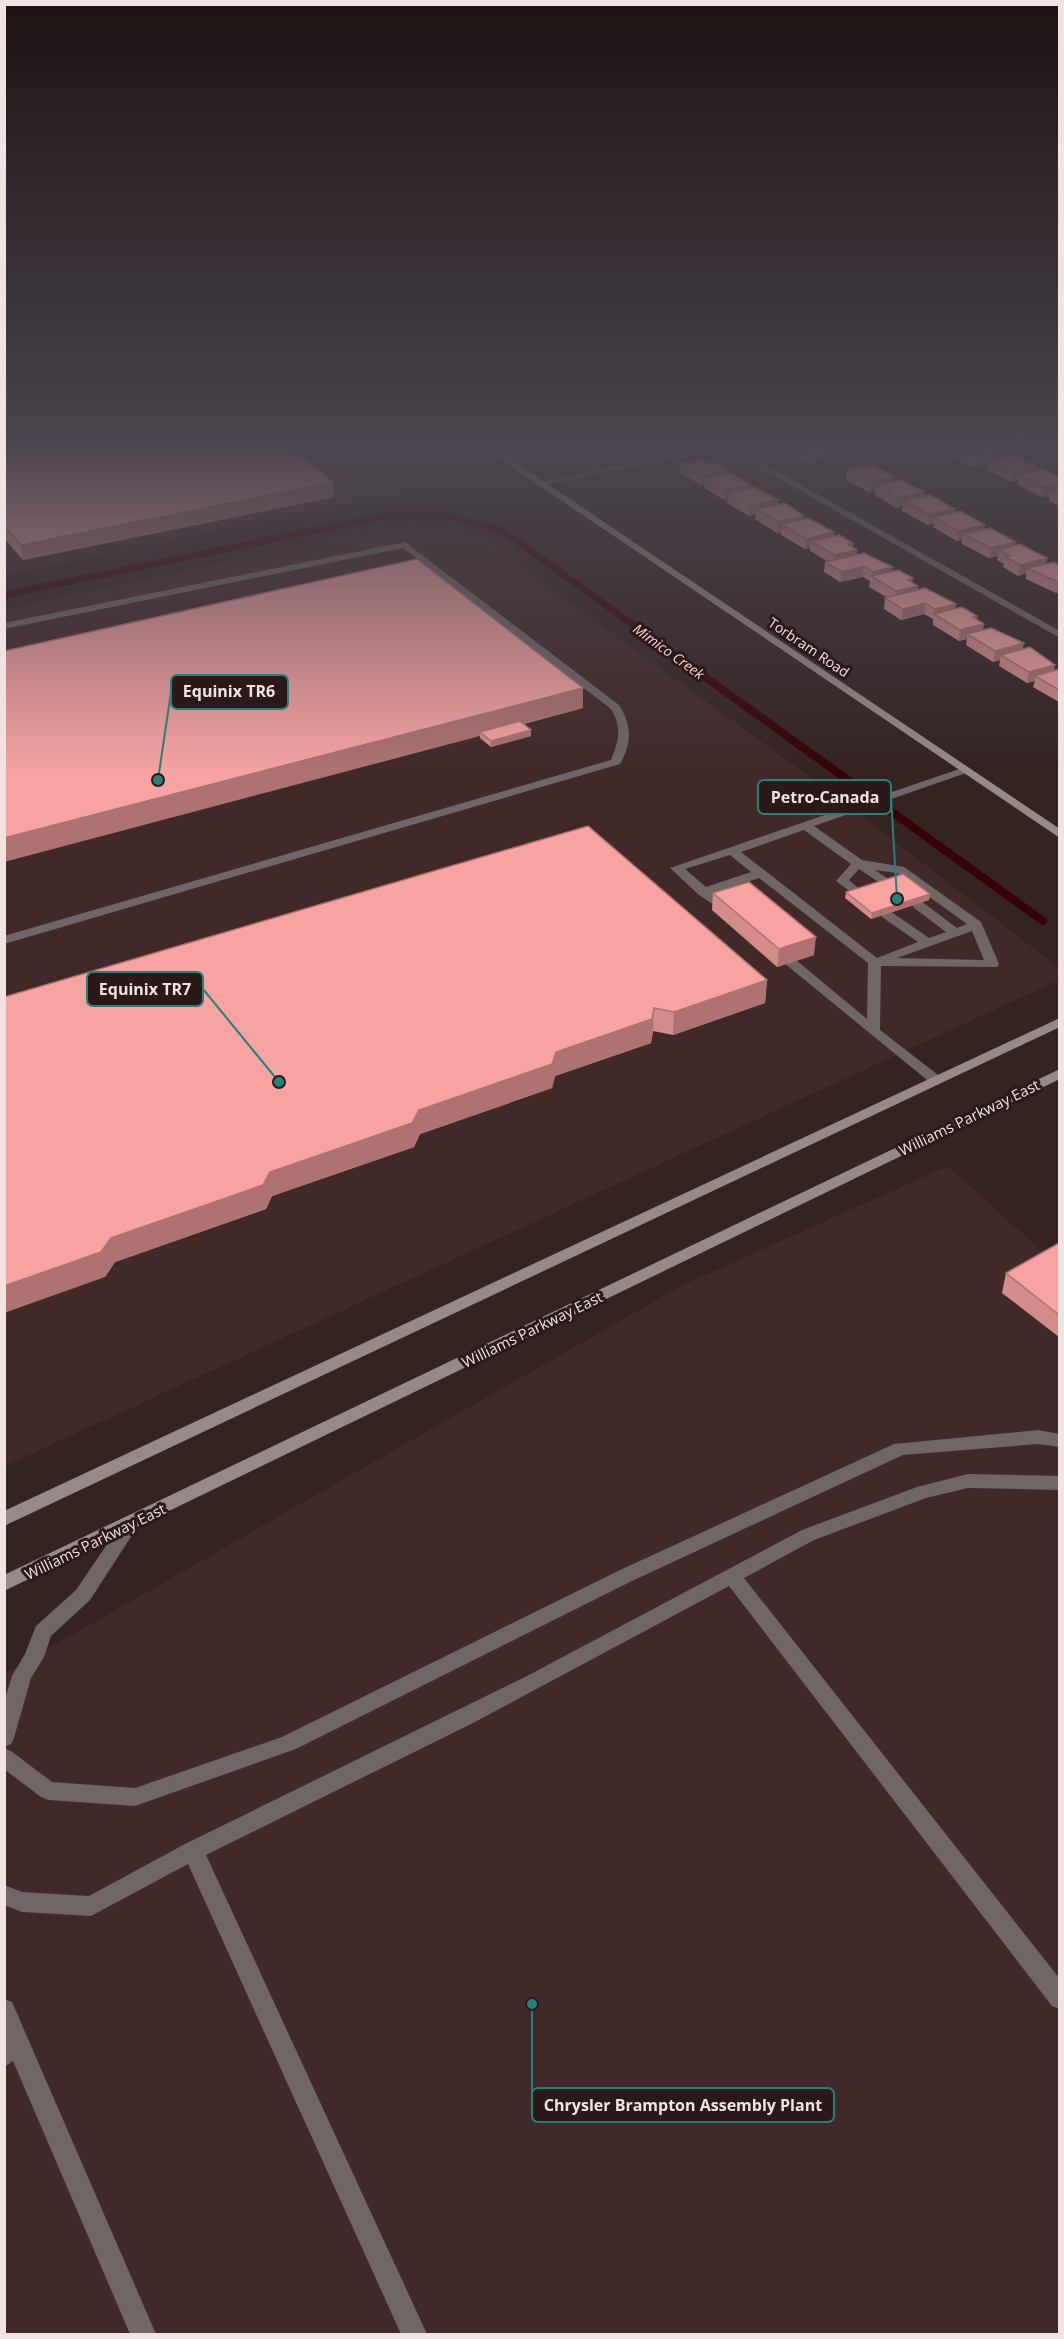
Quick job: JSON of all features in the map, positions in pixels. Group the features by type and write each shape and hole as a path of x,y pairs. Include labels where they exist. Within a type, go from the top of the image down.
{"main road":[{"name":"Torbram Road","path":"644,553 1059,835"},
{"path":"4,1519 1059,1022"},
{"name":"Williams Parkway East","path":"4,1584 1059,1073"}],"street":[{"path":"4,626 365,553"},
{"path":"4,940 616,762 626,739 625,723 615,707 416,553"},
{"path":"917,553 1059,635"},
{"path":"723,907 676,868 806,826 965,770"},
{"path":"806,826 889,885"},
{"path":"732,851 875,962 992,964 976,925 900,870 858,863"},
{"path":"858,863 842,881 859,894"},
{"path":"703,892 761,873"},
{"path":"917,904 956,933"},
{"path":"886,914 928,943"},
{"path":"875,962 976,925"},
{"path":"873,1031 875,962"},
{"path":"791,963 937,1081"},
{"path":"4,1757 48,1791 135,1797 289,1743 625,1576 900,1449 1038,1437 1059,1441"},
{"path":"4,1894 22,1902 92,1906 193,1851 313,1794 545,1677 808,1535 923,1492 968,1481 1059,1483"},
{"path":"4,1738 22,1676 33,1658 43,1632 83,1595 131,1523"},
{"path":"732,1576 1059,1998"},
{"path":"193,1851 414,2334"},
{"path":"4,2056 7,2018"},
{"path":"7,2018 143,2334"}],"shaded area":[{"path":"5,553 110,553 5,575"},
{"path":"269,553 502,553 832,793 1059,968 1059,980 5,1466 4,609"},
{"path":"948,1166 1059,1267 1059,2334 5,2334 4,1674 683,1285"}],"building":[{"path":"864,553 893,567 873,572 864,566 842,572 825,562"},
{"path":"1005,553 1038,553 1047,558 1020,565 1005,557 1010,556"},
{"path":"417,559 583,688 4,838 4,651"},
{"path":"1054,562 1059,565 1059,582 1027,568"},
{"path":"898,570 913,578 908,580 918,586 896,591 871,576"},
{"path":"925,588 956,604 935,609 925,603 903,609 885,598"},
{"path":"962,607 977,616 973,617 984,624 960,630 934,614"},
{"path":"991,628 1024,643 995,651 967,634"},
{"path":"1030,647 1055,665 1029,672 1001,655"},
{"path":"1059,669 1059,690 1035,676"},
{"path":"520,721 531,730 491,741 480,732"},
{"path":"588,826 767,980 674,1012 654,1008 652,1019 556,1052 552,1064 419,1110 412,1123 270,1172 263,1185 111,1238 101,1252 4,1286 4,997"},
{"path":"903,874 930,894 872,913 846,892"},
{"path":"749,882 816,937 779,949 713,893"},
{"path":"1059,1243 1059,1315 1006,1273"}],"waterway":[{"name":"Mimico Creek","path":"4,595 206,553"},
{"name":"Mimico Creek","path":"534,553 703,675"},
{"name":"Mimico Creek","path":"701,674 1043,921"}],"place":[{"name":"Equinix TR6","path":"158,780"},
{"name":"Petro-Canada","path":"897,899"},
{"name":"Equinix TR7","path":"279,1082"},
{"name":"Chrysler Brampton Assembly Plant","path":"532,2004"}]}
